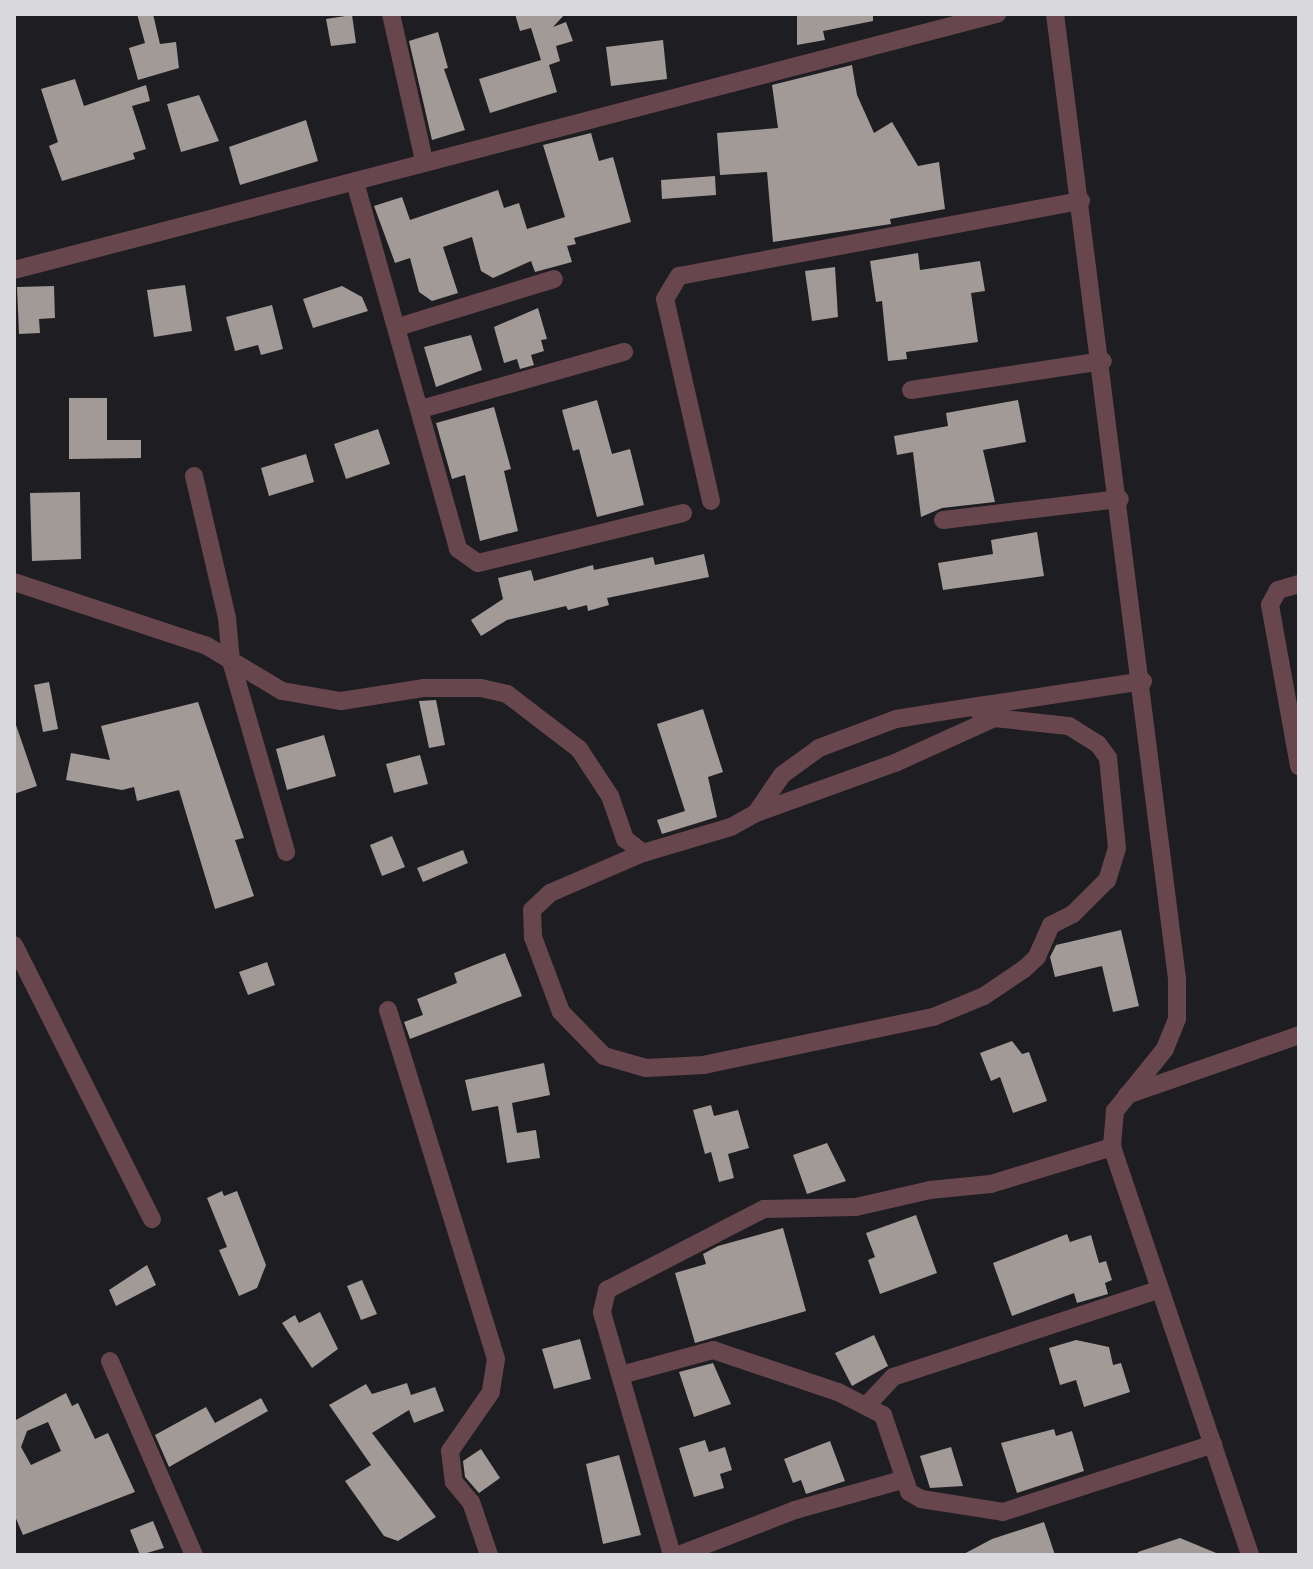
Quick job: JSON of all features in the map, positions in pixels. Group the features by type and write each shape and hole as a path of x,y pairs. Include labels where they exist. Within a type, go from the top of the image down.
{"street":[{"path":"391,14 424,161"},
{"path":"14,270 997,14"},
{"path":"1055,14 1103,361 1177,979 1177,1019 1165,1049 1115,1111 1112,1147 1250,1555"},
{"path":"355,182 458,549 468,559 478,563 683,513"},
{"path":"711,501 665,299 679,276 1081,201"},
{"path":"398,327 554,279"},
{"path":"421,409 624,352"},
{"path":"911,390 1103,361"},
{"path":"194,476 227,618 231,661 286,852"},
{"path":"943,520 1120,499"},
{"path":"14,582 166,631 231,661 282,691 324,700 423,688 481,688 507,694 579,749 610,796 625,839 643,853"},
{"path":"1298,759 1270,605 1278,590 1299,584"},
{"path":"756,813 782,775 819,748 896,719 1143,681"},
{"path":"972,707 994,718 1069,726 1098,744 1108,758 1117,848 1107,880 1073,914 1051,925 1030,963 984,996 933,1017 704,1065 646,1068 604,1056 561,1012 533,937 532,910 550,893 643,853 679,846 756,813 895,763 994,718"},
{"path":"17,956 152,1219"},
{"path":"388,1010 496,1359 491,1392 450,1451 454,1482 471,1502 489,1555"},
{"path":"1127,1095 1299,1035"},
{"path":"672,1555 602,1312 607,1290 735,1220 764,1209 856,1207 930,1190 991,1184 1112,1147"},
{"path":"868,1404 893,1377 1160,1289"},
{"path":"621,1375 713,1350 868,1404 883,1415 902,1480 921,1499 1003,1512 1213,1444"},
{"path":"110,1361 194,1555"},
{"path":"679,1555 795,1510 902,1480"}],"building":[{"path":"137,14 153,14 160,44 176,42 179,68 138,80 129,48 145,43"},
{"path":"515,14 565,14 553,27 566,22 573,41 556,46 560,61 549,65 557,92 490,113 479,79 541,60 531,28 520,31"},
{"path":"797,14 873,14 873,21 823,31 825,40 797,45"},
{"path":"352,15 356,43 331,46 326,19"},
{"path":"438,32 448,68 444,69 465,130 432,140 409,41"},
{"path":"663,40 667,79 611,86 606,47"},
{"path":"852,65 857,95 874,133 892,122 918,166 939,162 945,209 890,219 891,224 773,242 767,172 720,175 717,133 778,128 772,85"},
{"path":"75,79 84,106 146,85 150,101 132,106 146,149 133,153 135,159 62,181 49,146 58,142 41,89"},
{"path":"199,95 219,141 181,152 167,104"},
{"path":"306,120 318,161 240,185 229,147"},
{"path":"591,133 599,161 613,157 631,222 574,238 576,244 567,246 572,262 535,272 531,261 493,278 481,271 472,237 443,247 458,293 432,301 419,292 410,258 395,263 374,206 402,197 410,220 498,190 504,208 519,203 527,229 565,217 543,145"},
{"path":"715,176 716,195 662,199 661,180"},
{"path":"918,253 920,270 980,261 985,291 971,293 978,342 906,352 907,359 888,361 882,301 876,302 870,261"},
{"path":"835,267 838,317 812,321 805,271"},
{"path":"185,285 192,331 154,337 147,290"},
{"path":"54,286 55,318 39,319 40,333 19,334 17,287"},
{"path":"342,286 362,297 368,311 313,328 303,299"},
{"path":"272,305 283,349 261,355 258,345 235,351 226,317"},
{"path":"538,308 547,339 541,340 544,351 531,355 534,365 520,369 517,359 504,363 494,327"},
{"path":"471,335 482,370 436,387 424,347"},
{"path":"69,398 107,398 107,440 141,440 141,458 69,459"},
{"path":"597,400 612,454 630,449 644,505 597,517 579,449 573,451 562,410"},
{"path":"1018,400 1026,442 983,450 995,502 942,508 921,517 913,452 897,455 894,436 948,426 946,413"},
{"path":"494,407 511,469 504,471 518,531 480,541 465,475 452,479 436,423"},
{"path":"378,429 390,464 346,479 334,444"},
{"path":"306,454 314,482 269,496 261,468"},
{"path":"80,492 81,559 32,561 30,493"},
{"path":"1037,532 1044,576 943,590 938,563 993,554 991,540"},
{"path":"704,554 709,577 607,598 609,605 588,611 587,605 568,610 566,606 507,620 481,636 471,620 503,599 498,578 531,570 534,581 593,565 594,570 653,557 655,565"},
{"path":"49,682 58,729 43,732 34,685"},
{"path":"436,700 445,745 429,748 419,701"},
{"path":"198,702 244,838 235,840 254,896 215,909 179,790 137,801 134,787 122,790 66,780 71,753 110,760 101,726"},
{"path":"703,709 723,772 708,777 717,817 662,834 657,820 685,811 657,724"},
{"path":"14,726 37,786 14,794"},
{"path":"324,735 336,776 287,790 276,749"},
{"path":"420,755 428,784 394,793 386,764"},
{"path":"392,836 405,867 382,876 370,845"},
{"path":"463,850 468,863 423,882 417,868"},
{"path":"1121,930 1139,1006 1113,1012 1102,966 1055,977 1050,957 1056,945"},
{"path":"505,953 522,996 410,1039 404,1022 423,1015 417,999 457,983 454,973"},
{"path":"267,962 275,985 248,995 239,972"},
{"path":"1012,1041 1022,1054 1029,1052 1047,1101 1013,1113 1000,1077 991,1081 980,1053"},
{"path":"544,1063 550,1095 512,1103 517,1133 536,1130 540,1158 507,1163 498,1106 472,1111 465,1080"},
{"path":"711,1105 714,1116 738,1110 749,1148 728,1154 734,1178 719,1182 711,1152 705,1154 693,1110"},
{"path":"827,1143 846,1181 807,1194 793,1155"},
{"path":"222,1191 224,1196 237,1191 266,1265 257,1288 239,1296 219,1250 227,1247 207,1198"},
{"path":"916,1215 937,1273 880,1294 868,1260 875,1257 866,1233"},
{"path":"783,1228 806,1311 695,1343 675,1273 706,1264 703,1254 718,1246"},
{"path":"1067,1234 1070,1242 1091,1235 1099,1263 1106,1261 1112,1280 1105,1283 1108,1294 1077,1303 1074,1293 1012,1316 993,1263"},
{"path":"147,1265 156,1285 116,1306 109,1290"},
{"path":"362,1280 377,1314 361,1320 347,1286"},
{"path":"320,1312 338,1349 312,1368 282,1323 295,1315 299,1323"},
{"path":"874,1335 888,1366 852,1386 835,1353"},
{"path":"580,1339 591,1379 554,1389 542,1349"},
{"path":"1076,1340 1109,1347 1113,1365 1121,1363 1130,1392 1084,1407 1076,1380 1060,1385 1049,1348"},
{"path":"713,1363 731,1404 694,1417 679,1372"},
{"path":"407,1383 411,1395 435,1387 444,1411 414,1423 409,1410 372,1433 436,1517 398,1541 384,1536 345,1481 371,1465 329,1405 366,1384 372,1394"},
{"path":"66,1393 72,1406 78,1403 95,1439 108,1433 135,1492 23,1535 14,1514 14,1421","holes":["48,1422 61,1451 31,1465 21,1447 27,1431"]},
{"path":"261,1398 268,1411 169,1467 155,1435 206,1407 215,1423"},
{"path":"1054,1429 1056,1436 1072,1431 1084,1471 1017,1493 1001,1443"},
{"path":"705,1440 709,1452 725,1447 732,1470 720,1474 724,1488 694,1497 679,1448"},
{"path":"830,1441 845,1481 806,1494 801,1480 793,1483 784,1459"},
{"path":"951,1447 963,1486 930,1488 920,1456"},
{"path":"481,1449 500,1478 479,1493 465,1477 463,1461"},
{"path":"619,1455 641,1535 603,1544 586,1464"},
{"path":"153,1521 164,1548 140,1555 130,1530"},
{"path":"1044,1522 1055,1555 962,1555 992,1539"},
{"path":"1180,1538 1221,1555 1138,1555 1138,1552"}]}
